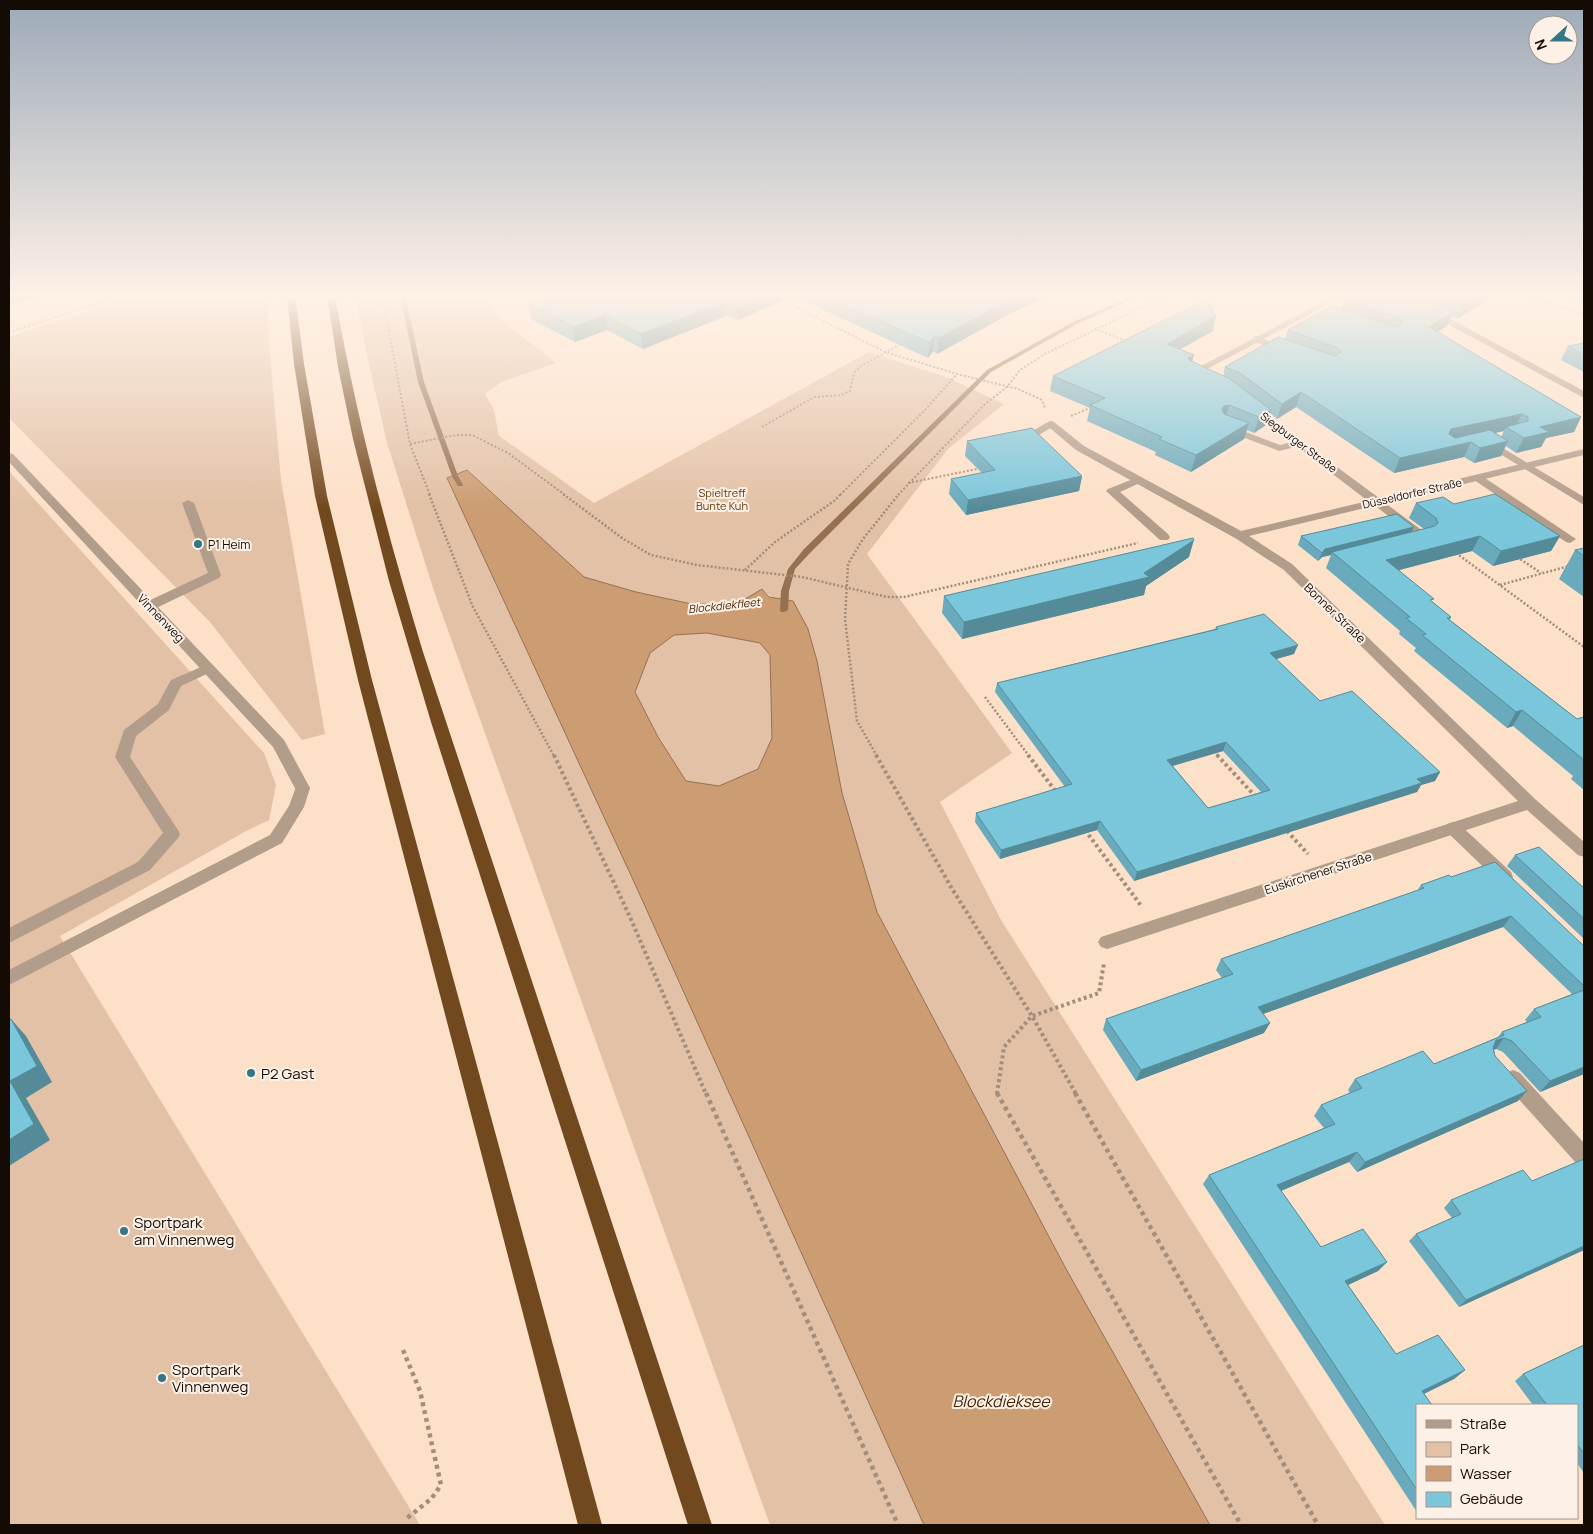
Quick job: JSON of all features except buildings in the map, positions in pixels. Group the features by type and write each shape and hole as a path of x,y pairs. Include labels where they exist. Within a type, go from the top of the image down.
{"highway":[{"path":"299,367 321,496 362,670 590,1525"},
{"path":"342,367 368,484 420,664 700,1525"}],"street":[{"path":"1205,367 1191,374 1207,380"},
{"path":"1532,367 1584,395"},
{"name":"Siegburger Straße","path":"1246,402 1423,537"},
{"path":"1008,439 1035,433 1050,424"},
{"name":"Bonner Straße","path":"1050,424 1080,448 1239,535 1288,567 1530,803 1584,851"},
{"path":"1224,426 1278,448 1300,443"},
{"path":"1500,437 1480,441 1527,466 1584,502"},
{"name":"Düsseldorfer Straße","path":"1239,535 1584,452"},
{"name":"Vinnenweg","path":"9,456 279,744 302,788 296,807 276,839 9,978"},
{"path":"1478,478 1570,539"},
{"path":"1138,480 1112,491 1164,537"},
{"path":"149,606 215,575 188,503"},
{"path":"1406,542 1423,537"},
{"path":"9,936 144,866 172,834 122,757 129,734 164,707 176,682 208,668"},
{"name":"Euskirchener Straße","path":"1107,942 1530,803"},
{"path":"1453,828 1515,887"},
{"path":"1501,1066 1584,1157"}],"path":[{"path":"396,367 410,444 473,607 546,738 626,908 898,1525"},
{"path":"762,427 814,397 841,395 850,391 854,373 860,367"},
{"path":"933,367 1030,393 1042,400 1050,424 1083,412 1100,403"},
{"path":"1025,367 1020,370 1007,387 984,404 908,483 864,539 848,564 845,619 858,721 951,887 1032,1016 1318,1525"},
{"path":"745,570 776,542 834,501 925,410 957,374"},
{"path":"410,444 456,435 472,435 508,453 622,538 651,555 697,565 802,577 887,597 904,597 1164,537"},
{"path":"908,483 984,467"},
{"path":"1423,537 1454,552 1584,647"},
{"path":"1514,555 1541,573"},
{"path":"1499,585 1576,564"},
{"path":"985,697 1062,800"},
{"path":"1213,749 1258,799"},
{"path":"1080,824 1157,926"},
{"path":"1284,828 1323,871"},
{"path":"1107,942 1099,993 1032,1016 1004,1047 997,1094 1241,1525"},
{"path":"403,1350 420,1391 440,1485 431,1499 406,1519"}],"green space":[{"path":"9,367 271,367 281,480 325,734 302,740 210,622 9,418"},
{"name":"Spieltreff Bunte Kuh","path":"370,367 546,367 501,382 485,394 494,410 499,436 594,503 842,367 914,367 946,377 1004,404 948,449 867,554 1012,753 940,802 1001,920 1385,1525 1210,1525 1065,1267 877,912 842,793 817,661 808,629 762,589 747,599 723,604 692,604 636,592 584,577 467,470 447,478 635,884 924,1525 770,1525 436,597 387,443"},
{"name":"Sportpark am Vinnenweg","path":"9,471 264,753 276,785 269,820 246,831 60,936 420,1525 9,1525"},
{"path":"707,633 760,643 771,655 772,738 758,769 719,786 686,781 658,737 635,692 650,653 674,635"}],"water":[{"name":"Blockdieksee","path":"467,470 584,577 636,592 692,604 724,604 747,598 762,589 769,597 793,601 808,629 817,661 842,793 877,912 1065,1267 1210,1525 924,1525 635,884 447,478","holes":["707,633 760,643 770,655 772,738 758,769 719,786 686,781 658,737 635,692 650,653 674,635"]}],"waterway":[{"name":"Blockdiekfleet","path":"418,367 421,382 460,485"},
{"name":"Blockdiekfleet","path":"784,610 785,591 792,569 807,551 989,371 997,367"}],"place":[{"name":"P1 Heim","path":"198,544"},
{"name":"P2 Gast","path":"251,1073"},
{"name":"Sportpark am Vinnenweg","path":"124,1231"},
{"name":"Sportpark Vinnenweg","path":"162,1378"}]}
